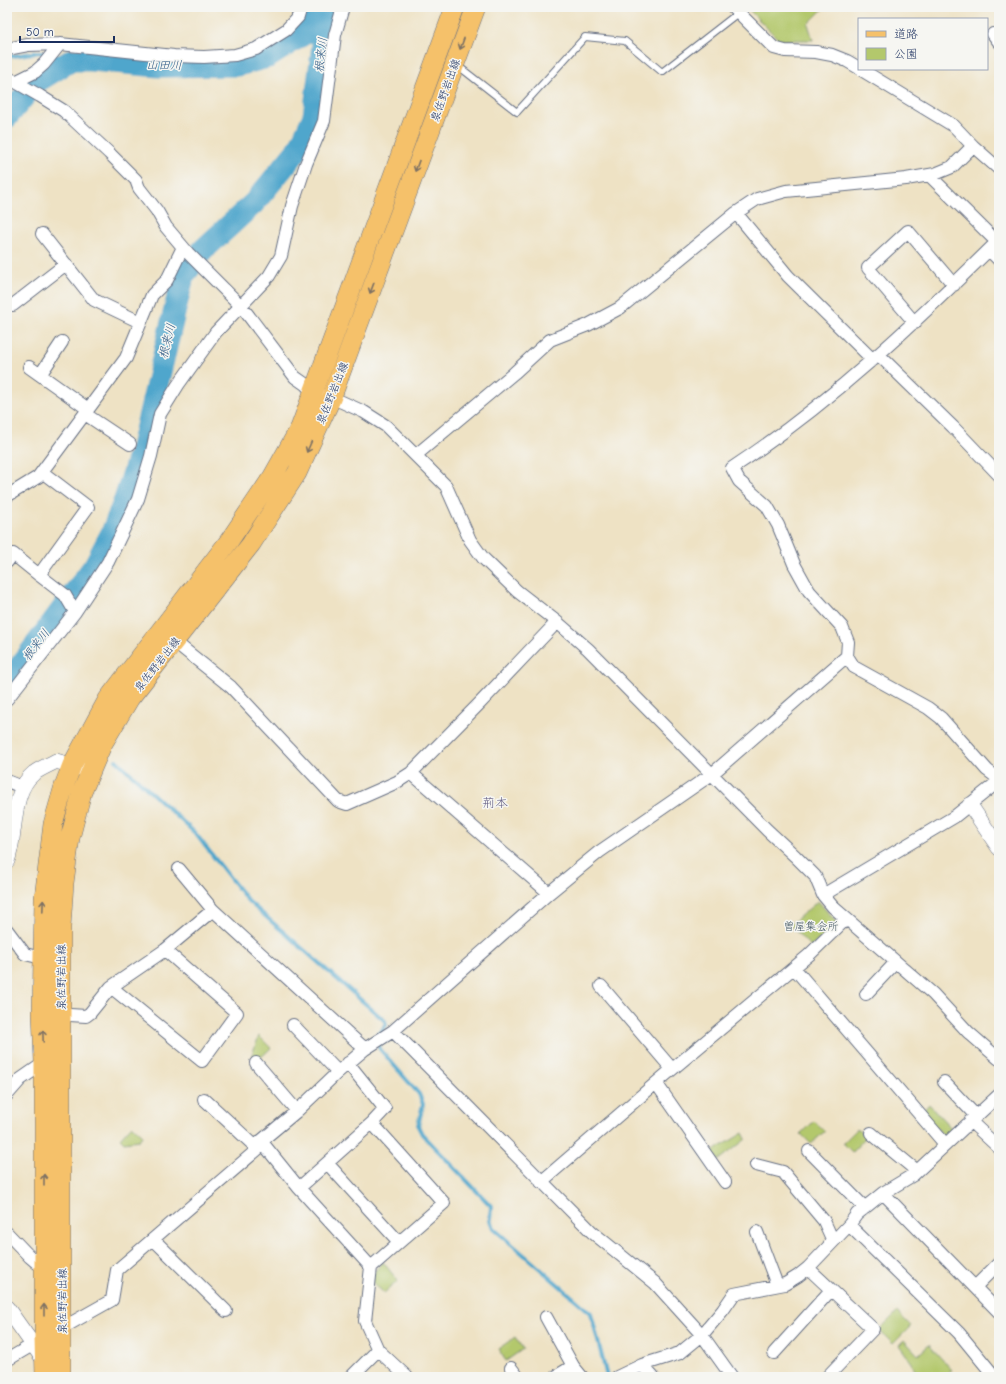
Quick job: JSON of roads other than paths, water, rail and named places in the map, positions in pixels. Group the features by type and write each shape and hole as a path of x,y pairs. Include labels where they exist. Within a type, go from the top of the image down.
{"main road":[{"name":"泉佐野岩出線","path":"57,1373 62,1328 61,927 64,883 69,845 82,792 102,745 130,698 251,544 297,474 331,398 446,59 455,7"},
{"name":"泉佐野岩出線","path":"57,1373 39,1341 44,1269 44,1063 42,958 44,887 53,824 64,786 72,765 108,699 229,541 273,476 300,428 388,189 446,59 476,7"}],"street":[{"path":"7,49 28,45 60,44 174,56 204,57 235,55 256,49 286,30 298,17 301,7"},
{"path":"7,699 75,612 108,562 138,499 151,456 160,414 178,385 216,332 242,307 269,276 281,256 292,206 324,121 335,36 343,7"},
{"path":"736,10 774,48 785,51 816,52 832,55 847,61 858,68"},
{"path":"14,81 35,72 44,64 60,44"},
{"path":"861,70 954,126 973,146 999,169"},
{"path":"14,81 64,111 136,180 139,188 158,211 166,227 186,250 242,307 295,377 313,392 342,402 364,412 386,426 416,455 446,486 470,540 483,558 517,591 557,622 588,649 814,876 823,895 833,907 933,994 968,1032 999,1059"},
{"path":"416,455 514,373 550,340 588,325 620,308 736,213 757,199 786,190 906,179 935,174 952,167 973,146"},
{"path":"929,175 995,244 999,260"},
{"path":"736,213 788,276 953,427 999,475"},
{"path":"915,323 868,268 908,231 954,285"},
{"path":"42,234 94,300 140,322"},
{"path":"823,895 948,821 970,805 999,780 987,770 941,718 928,708 854,667 847,656 848,642 842,627 809,591 794,564 778,525 767,506 739,481 732,468 796,423 876,358 915,323 995,244"},
{"path":"7,496 38,477 126,358 152,295 167,280 186,250"},
{"path":"13,305 66,264"},
{"path":"40,375 62,342"},
{"path":"29,367 86,412 130,444"},
{"path":"39,575 88,507 42,472"},
{"path":"7,562 13,554 65,595 75,612"},
{"path":"162,628 175,642 231,687 338,801 347,804 397,782 411,773 557,622"},
{"path":"7,1360 112,1300 117,1270 297,1111 348,1063 393,1031 549,892 599,852 712,774 847,656"},
{"path":"7,861 10,853 15,816 22,787 34,774 56,761 91,771"},
{"path":"411,773 549,892"},
{"path":"7,781 22,787"},
{"path":"970,805 999,848"},
{"path":"179,869 213,910 373,1044"},
{"path":"42,1014 86,1016 111,987 165,950 213,910"},
{"path":"541,1182 672,1069 810,955 846,919"},
{"path":"7,930 25,954 42,958"},
{"path":"111,987 202,1061 237,1014 165,950"},
{"path":"866,994 896,962"},
{"path":"794,968 945,1144"},
{"path":"601,986 672,1069"},
{"path":"293,1025 338,1072"},
{"path":"393,1031 592,1232 655,1283 702,1335 732,1377"},
{"path":"7,1095 21,1079 44,1063"},
{"path":"256,1063 297,1111"},
{"path":"299,1188 372,1123 385,1109 348,1063"},
{"path":"944,1082 999,1148"},
{"path":"656,1083 725,1182"},
{"path":"617,1377 642,1365 680,1353 702,1335 734,1294 785,1284 798,1276 808,1268 857,1214 883,1193 913,1175 999,1095"},
{"path":"204,1099 259,1145 371,1267"},
{"path":"372,1123 444,1203 371,1267 365,1321 378,1350 407,1377"},
{"path":"871,1133 917,1171"},
{"path":"809,1151 865,1208"},
{"path":"327,1163 399,1242"},
{"path":"756,1165 783,1172 824,1221 833,1241"},
{"path":"883,1193 999,1312"},
{"path":"848,1225 959,1333 995,1377"},
{"path":"757,1232 778,1285"},
{"path":"7,1233 30,1258 44,1269"},
{"path":"153,1239 226,1311"},
{"path":"975,1287 999,1263"},
{"path":"808,1268 873,1329 827,1377"},
{"path":"774,1353 832,1290"},
{"path":"7,1308 39,1341"},
{"path":"546,1317 574,1366 582,1377"},
{"path":"351,1377 378,1350"},
{"path":"642,1365 653,1377"},
{"path":"555,1377 574,1366"}],"lane":[{"path":"446,59 517,112 585,36 625,41 662,72 736,10"}],"waterway":[{"name":"山田川","path":"7,117 36,82 72,60 91,60 159,66 238,65 268,57 305,33 323,7"},
{"name":"根来川","path":"7,684 95,565 112,533 125,500 142,447 183,276 203,250 254,203 300,147 314,116 324,37 325,7"},
{"path":"7,57 39,52 72,60"},
{"path":"116,760 195,833 248,901 385,1021 386,1025 379,1034"},
{"path":"378,1042 379,1048 419,1094 423,1104 418,1126 422,1134 491,1206 490,1220 493,1228 591,1313 607,1377"}],"district":[{"name":"荊本","path":"495,802"}],"park label":[{"name":"曽屋集会所","path":"811,926"}]}
